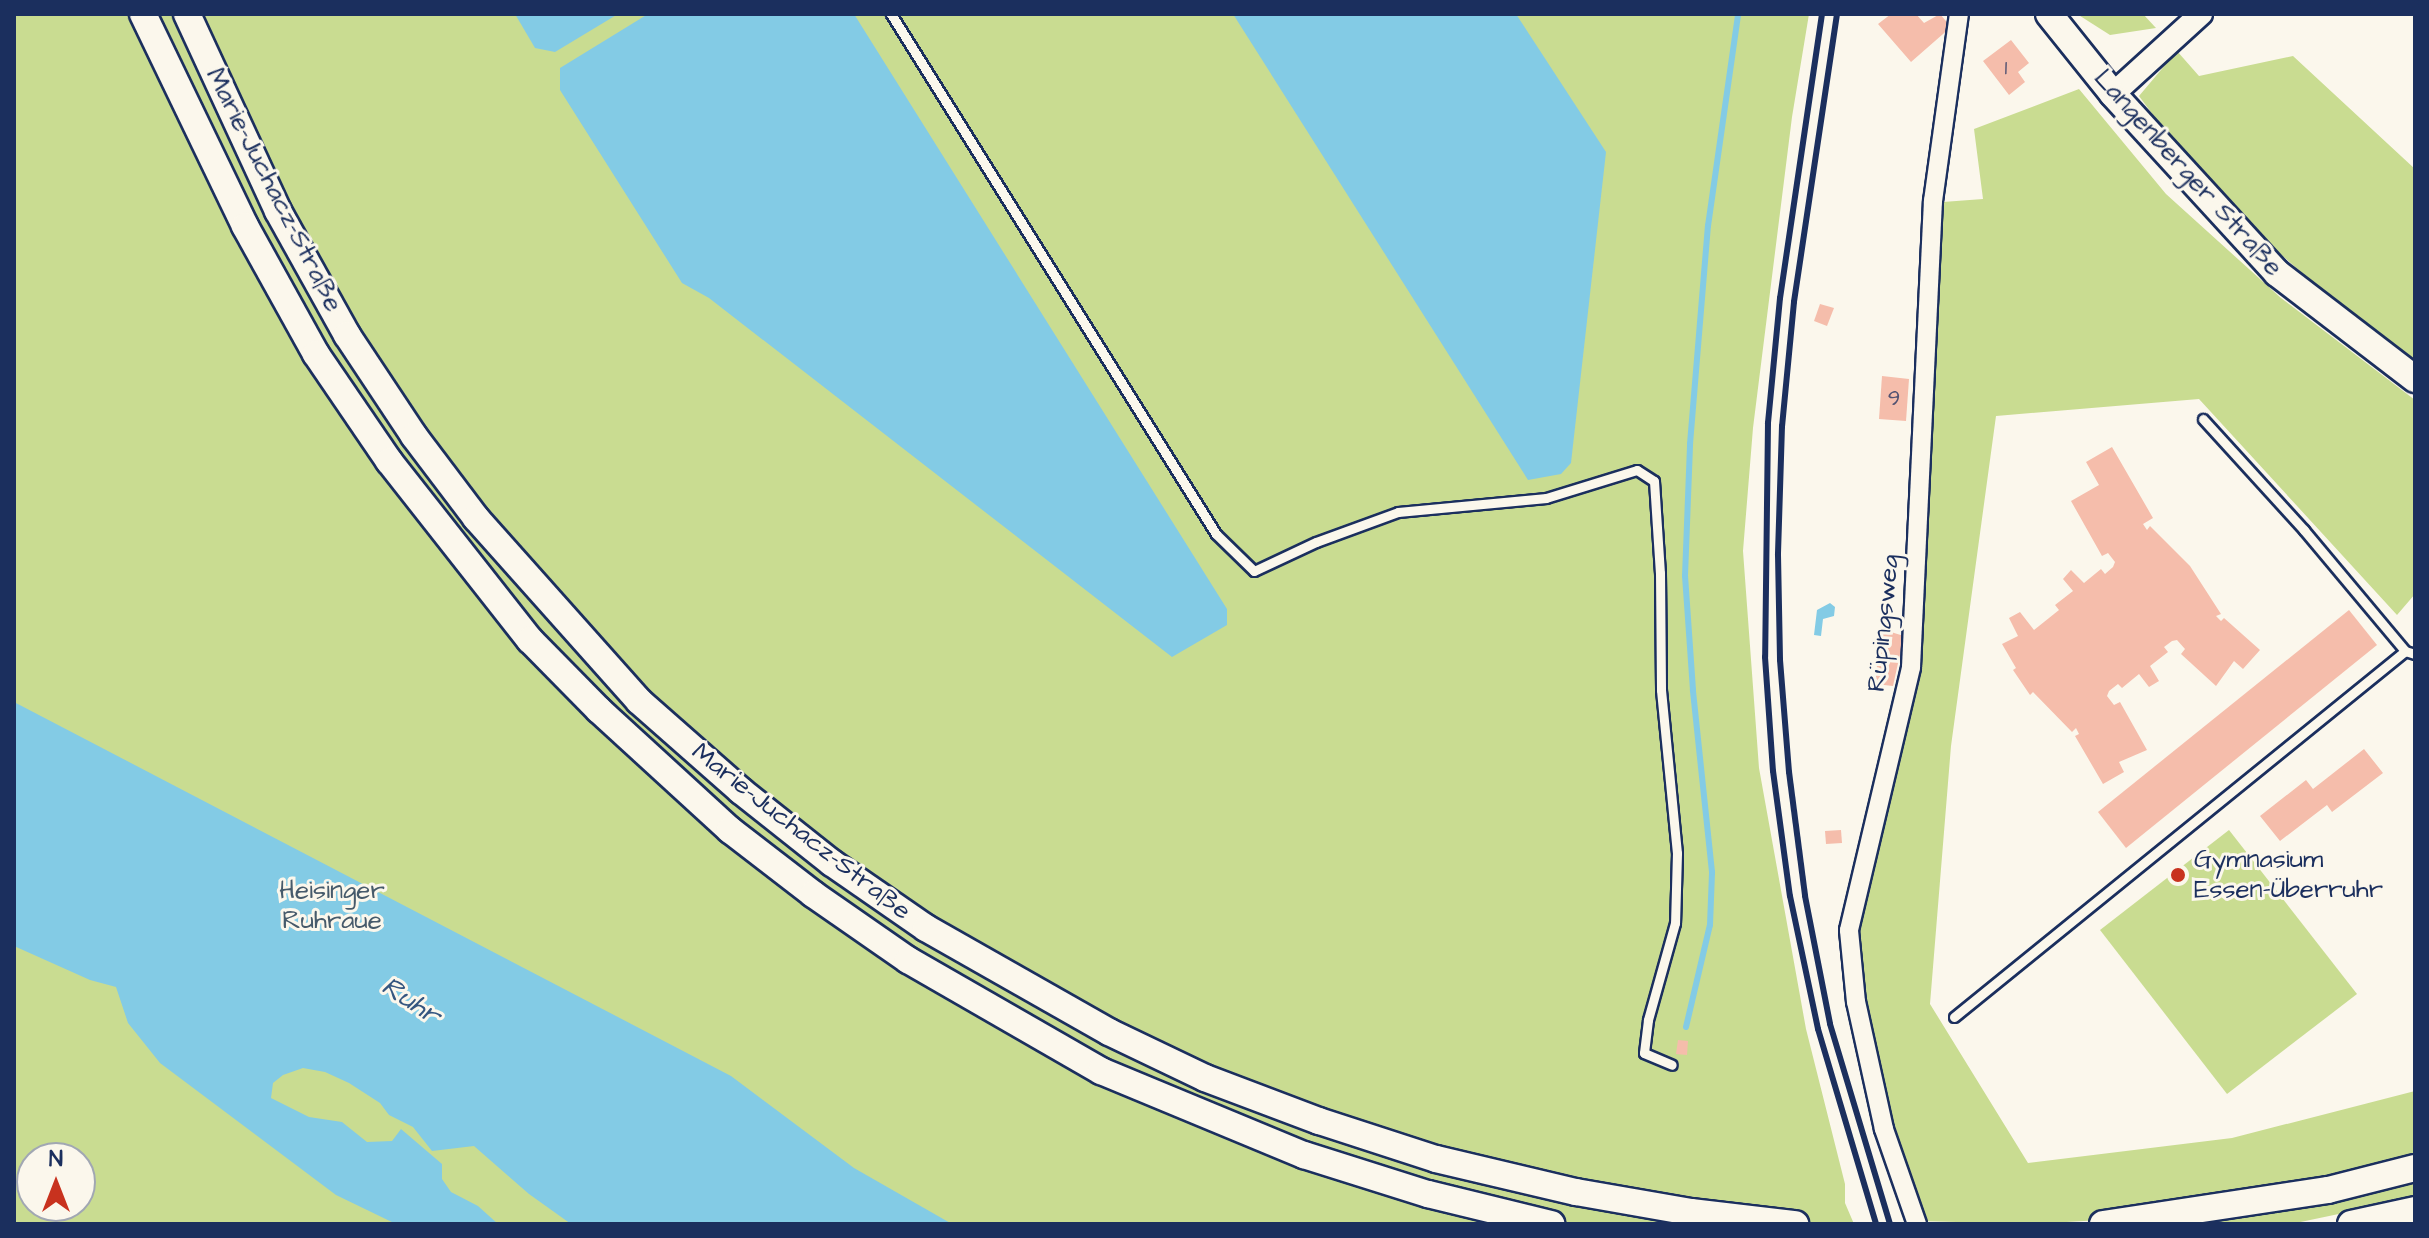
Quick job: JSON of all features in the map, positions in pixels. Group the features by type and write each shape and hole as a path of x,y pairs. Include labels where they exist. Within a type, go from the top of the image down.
{"main road":[{"name":"Marie-Juchacz-Straße","path":"143,14 245,226 316,354 389,461 530,640 599,710 730,830 813,894 908,960 1101,1071 1304,1155 1428,1194 1551,1224"},
{"name":"Marie-Juchacz-Straße","path":"187,14 278,211 347,335 414,436 476,518 639,701 741,791 832,863 926,928 1109,1032 1205,1078 1319,1121 1436,1159 1576,1192 1691,1212 1795,1224"},
{"name":"Langenberger Straße","path":"2049,14 2113,94 2277,273 2415,379"},
{"path":"2103,1224 2328,1190 2415,1168"},
{"path":"2351,1224 2415,1210"}],"street":[{"name":"Rüpingsweg","path":"1917,1224 1884,1129 1856,1002 1849,930 1911,667 1933,201 1959,14"},
{"path":"2113,94 2201,14"}],"lane":[{"path":"891,14 1216,534 1254,571 1316,542 1398,512 1546,498 1637,470 1654,481 1660,573 1661,690 1677,853 1675,923 1648,1020 1644,1053 1672,1065"},
{"path":"1954,1017 2410,652 2203,419"}],"green space":[{"name":"Heisinger Ruhraue","path":"14,14 1809,14 1792,117 1753,428 1743,551 1759,768 1806,1029 1845,1184 1845,1203 1854,1224 14,1224"},
{"path":"2077,14 2143,14 2156,28 2110,35"},
{"path":"2177,51 2199,76 2293,56 2415,169 2415,370 2213,196 2139,96"},
{"path":"2079,89 2166,194 2281,298 2415,400 2415,594 2397,615 2199,399 1996,416 1951,746 1930,1004 2028,1163 2232,1138 2415,1091 2415,1162 2101,1220 2032,1224 1919,1221 1888,1127 1860,1001 1855,931 1918,625 1943,202 1983,199 1974,129"},
{"path":"2229,830 2357,994 2227,1094 2100,930"},
{"path":"2415,1181 2415,1198 2291,1224 2204,1224 2277,1212"}],"water":[{"path":"515,14 618,14 555,52 535,48"},
{"path":"648,14 854,14 1227,609 1227,625 1172,657 709,298 682,283 560,90 560,68"},
{"path":"1233,14 1516,14 1606,152 1571,463 1561,474 1528,480"},
{"path":"1830,603 1835,607 1834,616 1823,619 1821,636 1814,635 1817,610"},
{"name":"Ruhr","path":"14,702 731,1076 854,1168 952,1224 571,1224 529,1194 474,1146 432,1151 413,1127 389,1115 380,1103 349,1083 325,1072 303,1068 283,1075 273,1083 271,1098 309,1117 342,1122 367,1142 392,1141 401,1129 442,1164 442,1179 451,1192 478,1206 498,1224 396,1224 336,1195 160,1063 128,1023 116,987 90,980 14,946"}],"building":[{"path":"1891,14 1916,14 1924,23 1940,14 1951,27 1911,62 1878,24"},
{"path":"2011,40 2029,63 2018,72 2025,82 2009,95 1983,61"},
{"path":"1820,304 1834,308 1827,326 1814,321"},
{"path":"1882,376 1909,379 1906,421 1879,419"},
{"path":"2112,447 2153,518 2143,524 2147,530 2150,526 2190,566 2221,614 2216,616 2221,621 2224,618 2260,650 2243,669 2234,661 2216,686 2181,654 2185,649 2177,640 2172,641 2164,647 2168,652 2150,666 2159,681 2149,687 2139,674 2122,688 2118,684 2109,691 2107,696 2114,705 2120,702 2147,750 2119,762 2124,772 2103,784 2075,736 2079,734 2076,728 2072,732 2033,692 2030,695 2013,670 2016,668 2002,644 2018,636 2009,618 2020,612 2034,630 2059,610 2055,605 2073,591 2063,579 2071,570 2084,583 2101,569 2105,574 2113,567 2115,562 2108,553 2102,556 2071,501 2099,485 2086,462"},
{"path":"2349,610 2377,645 2126,848 2098,812"},
{"path":"1881,629 1904,636 1893,686 1875,684"},
{"path":"2364,749 2383,773 2332,812 2327,805 2280,841 2260,816 2306,780 2313,789"},
{"path":"1841,830 1842,843 1826,844 1825,831"},
{"path":"1678,1040 1688,1041 1687,1055 1676,1054"}],"waterway":[{"path":"1686,1027 1710,925 1712,872 1685,576 1690,444 1708,226 1738,14"}],"railway":[{"path":"1822,14 1780,298 1768,423 1765,657 1773,771 1790,896 1818,1029 1876,1224"},
{"path":"1837,14 1794,302 1782,426 1778,555 1780,660 1789,772 1805,896 1830,1024 1890,1224"}],"place":[{"name":"Gymnasium Essen-Überruhr","path":"2178,875"}]}
